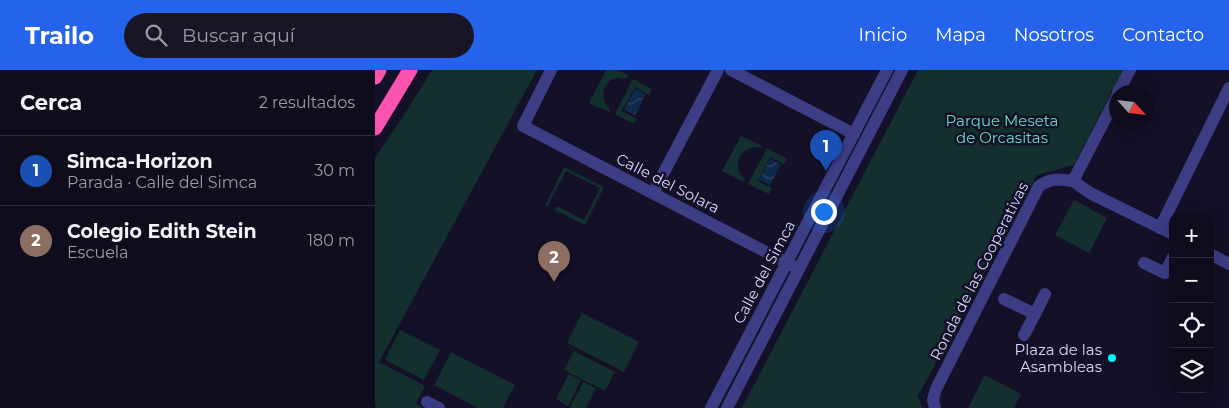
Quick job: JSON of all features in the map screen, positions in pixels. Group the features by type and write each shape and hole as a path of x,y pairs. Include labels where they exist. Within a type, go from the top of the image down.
{"highway":[{"path":"375,77 379,70"},
{"path":"375,128 411,70"}],"street":[{"name":"Calle del Solara","path":"551,70 523,126 799,269"},
{"path":"653,193 718,70"},
{"path":"731,70 854,134"},
{"name":"Calle del Simca","path":"711,408 887,70"},
{"name":"Calle del Simca","path":"727,408 902,70"},
{"path":"1122,85 1130,70"},
{"path":"1159,228 1229,88"},
{"path":"1109,111 1073,181 1090,193 1169,232"},
{"name":"Ronda de las Cooperativas","path":"935,408 933,400 936,389 1039,186 1048,180 1073,181"},
{"path":"1214,256 1229,264"},
{"path":"1144,263 1169,275"},
{"path":"1024,335 1045,294"},
{"path":"1004,299 1035,314"},
{"path":"427,402 439,408"}],"green space":[{"path":"432,70 537,70 379,362 425,386 416,403 423,408 377,408 375,406 375,158"},
{"path":"606,70 617,70 628,75 626,79 613,79 605,86 604,98 610,109 609,112 589,103"},
{"name":"Parque Meseta de Orcasitas","path":"918,70 1123,70 1115,85 1109,85 1109,97 1074,165 1037,175 918,396 922,408 742,408"},
{"path":"633,79 652,89 649,95 635,87 622,111 637,119 634,124 615,114"},
{"path":"741,136 762,146 761,148 754,147 748,149 740,157 738,168 740,174 745,179 744,182 722,171"},
{"path":"767,148 787,159 784,164 770,157 758,181 772,188 769,194 748,184"},
{"path":"564,167 604,187 585,225 555,210 557,206 584,220 600,188 566,171 547,207 545,206"},
{"path":"1074,200 1107,218 1089,253 1055,235"},
{"path":"582,313 639,342 624,372 567,343"},
{"path":"400,330 440,350 424,380 385,360"},
{"path":"574,351 615,372 605,391 564,370"},
{"path":"451,352 515,385 503,408 478,408 434,385"},
{"path":"569,374 581,380 568,406 556,399"},
{"path":"985,375 1021,394 1014,408 968,408"},
{"path":"583,382 596,388 586,408 572,408 570,407"}],"water":[{"path":"635,89 646,94 635,115 624,110"},
{"path":"770,159 781,164 770,185 759,180"}],"place":[{"name":"Simca-Horizon","path":"826,171"},
{"name":"Colegio Edith Stein","path":"554,282"},
{"name":"Plaza de las Asambleas","path":"1112,358"}]}
